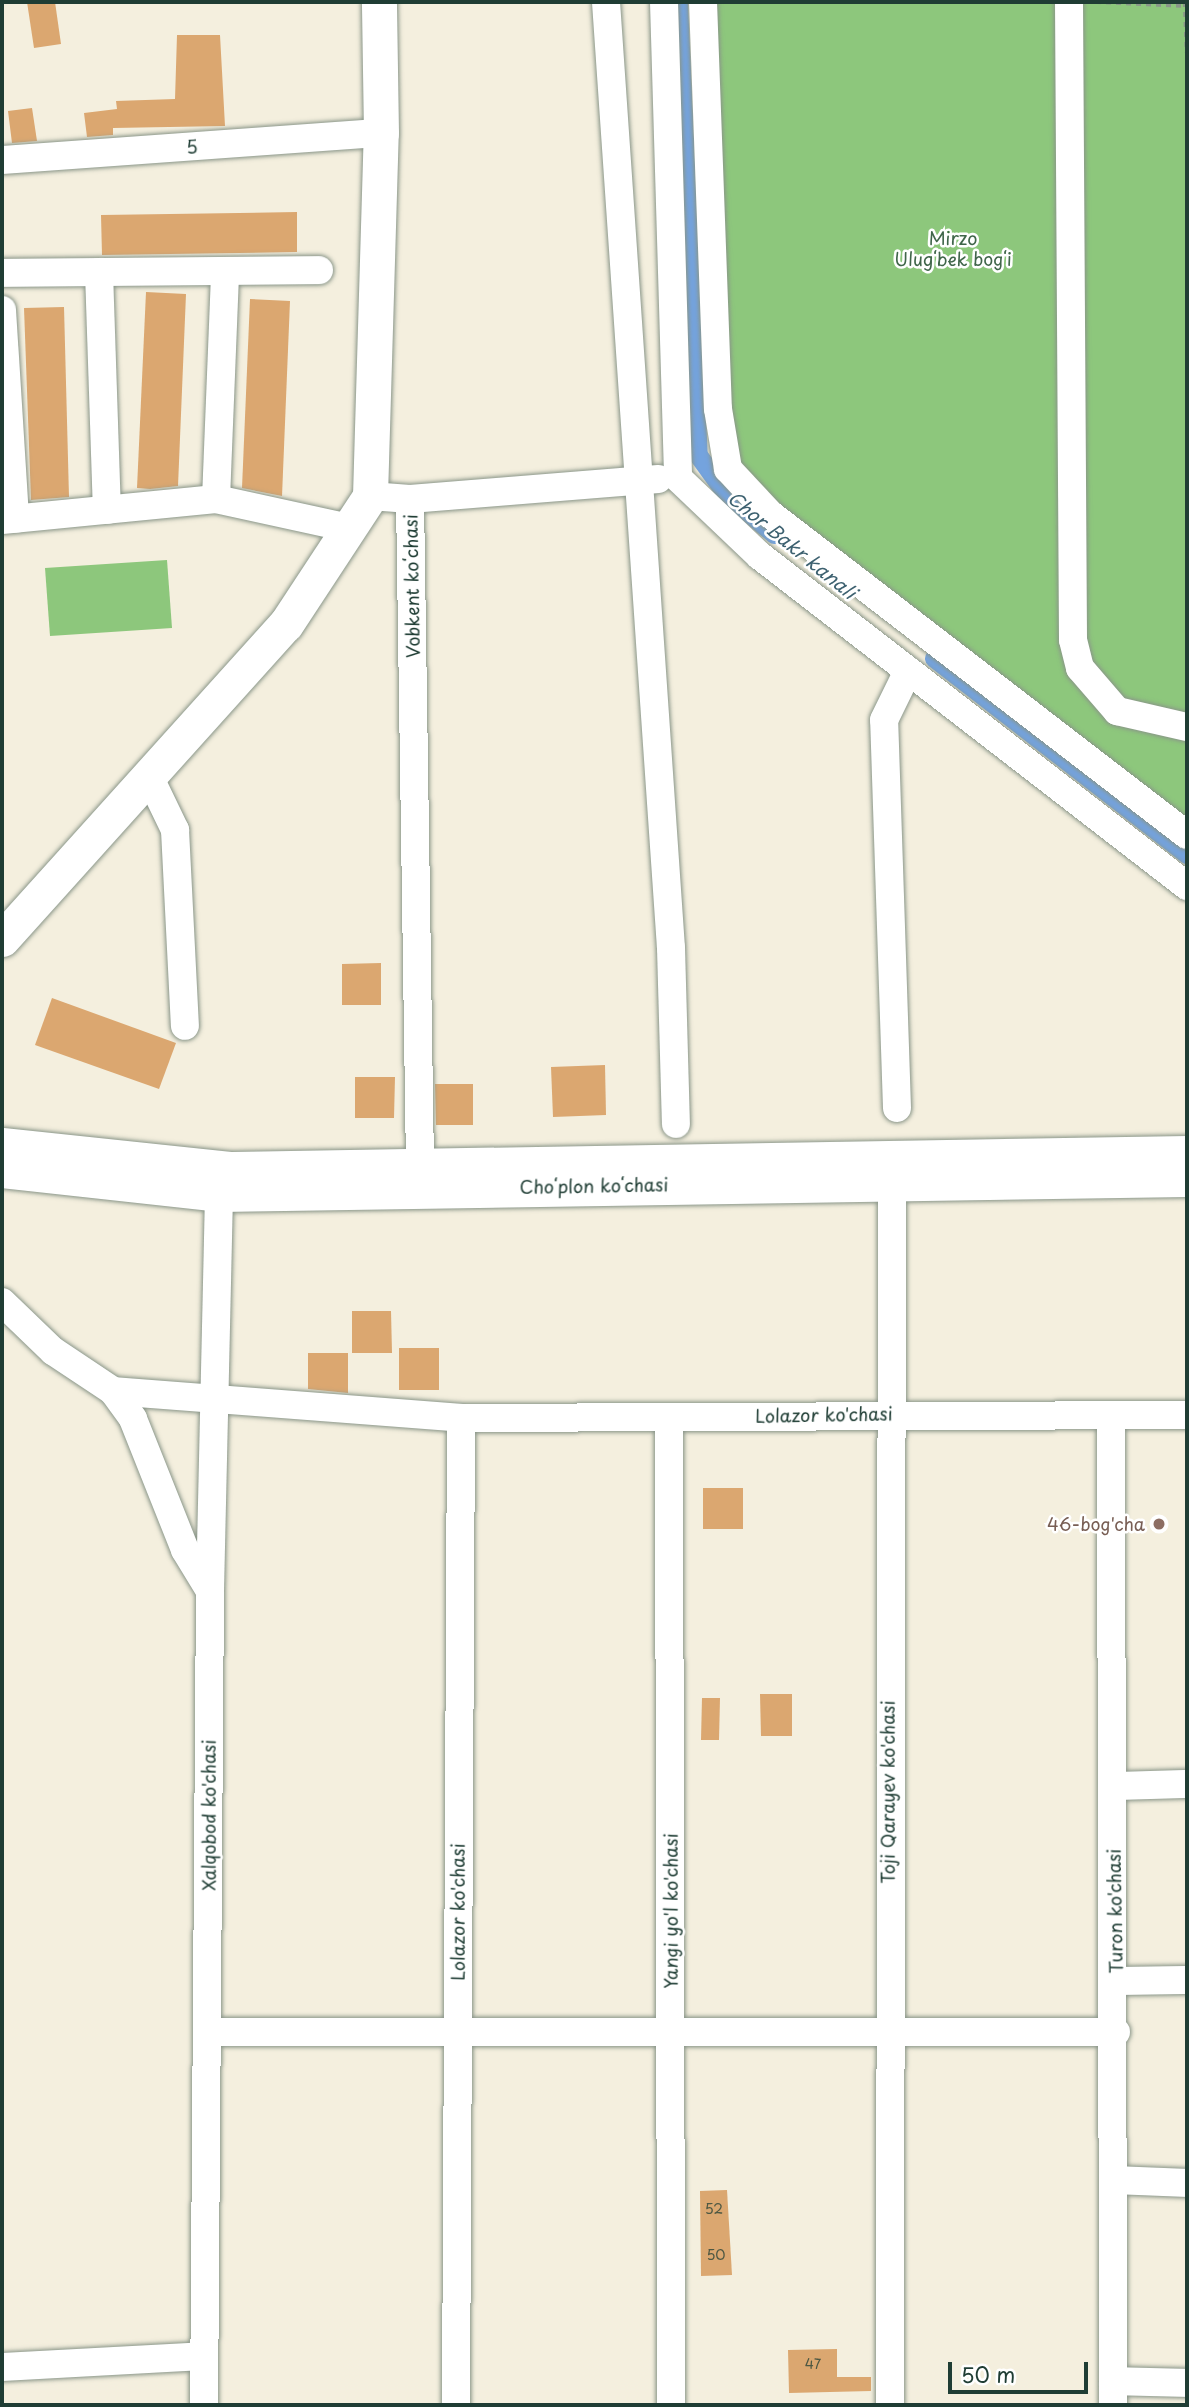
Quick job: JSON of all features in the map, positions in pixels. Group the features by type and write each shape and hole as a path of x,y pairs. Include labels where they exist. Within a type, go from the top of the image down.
{"main road":[{"path":"2,939 150,779 286,624 370,496 386,3"},
{"name":"Choʻplon koʻchasi","path":"6,1170 1187,1153"},
{"name":"Choʻplon koʻchasi","path":"6,1170 219,1194 892,1179 1187,1179"}],"street":[{"path":"606,2 640,479 676,1124"},
{"path":"663,2 678,478 760,556 1187,886"},
{"path":"703,2 718,409 728,469 770,514 1187,835"},
{"path":"1069,2 1073,640 1080,668 1117,711 1187,727"},
{"name":"5","path":"2,160 381,133"},
{"path":"2,273 319,270"},
{"path":"216,499 225,271"},
{"path":"99,272 107,510"},
{"path":"2,310 8,519 216,499 349,528"},
{"path":"410,499 678,478"},
{"name":"Vobkent koʻchasi","path":"370,496 410,499 420,1165"},
{"path":"898,1108 884,720 908,671"},
{"path":"150,779 175,830 185,1026"},
{"name":"Toji Qarayev ko'chasi","path":"890,2405 889,1414 892,1179"},
{"name":"Xalqobod ko'chasi","path":"204,2405 210,1591 218,1399 219,1194"},
{"path":"2,1302 53,1351 113,1391 133,1419 185,1550 210,1591"},
{"name":"Lolazor ko'chasi","path":"113,1391 461,1418 889,1414 1187,1415"},
{"name":"Turon ko'chasi","path":"1111,1416 1116,1981 1113,2393"},
{"name":"Yangi yo'l ko'chasi","path":"669,1417 671,2405"},
{"name":"Lolazor ko'chasi","path":"456,2405 461,1418"},
{"path":"1114,1786 1187,1784"},
{"path":"1116,1981 1187,1980"},
{"path":"208,2032 457,2035 672,2031 888,2034 1116,2032"},
{"path":"1115,2180 1187,2183"},
{"path":"2,2367 203,2356"},
{"path":"1113,2393 1187,2383"}],"path":[{"path":"1096,2 1186,4 1187,53"}],"green space":[{"name":"Mirzo Ulugʻbek bogʻi","path":"707,2 1187,2 1187,827 796,526 727,454"},
{"path":"167,560 172,628 50,636 45,568"}],"building":[{"path":"27,2 55,2 61,44 34,48"},
{"path":"177,35 220,35 225,126 113,128 113,135 87,137 84,113 117,109 116,101 175,99"},
{"path":"32,108 37,141 12,143 8,111"},
{"path":"297,212 297,252 102,255 101,215"},
{"path":"146,292 186,294 178,486 150,489 137,488"},
{"path":"250,299 290,301 282,496 242,488"},
{"path":"64,307 69,497 31,500 24,308"},
{"path":"381,963 381,1005 342,1005 342,964"},
{"path":"52,998 176,1043 159,1089 35,1045"},
{"path":"605,1065 606,1115 553,1117 551,1067"},
{"path":"355,1077 395,1077 394,1118 355,1118"},
{"path":"435,1084 473,1084 473,1125 436,1125"},
{"path":"352,1311 391,1311 392,1353 352,1353"},
{"path":"399,1348 439,1348 439,1390 399,1390"},
{"path":"308,1353 348,1353 348,1393 308,1389"},
{"path":"703,1488 743,1488 743,1529 703,1529"},
{"path":"760,1694 792,1694 792,1736 761,1736"},
{"path":"702,1698 720,1698 719,1740 701,1740"},
{"path":"727,2190 732,2275 701,2276 700,2191"},
{"path":"837,2349 837,2377 871,2377 871,2391 789,2393 788,2350"}],"waterway":[{"name":"Chor Bakr kanali","path":"678,2 698,455 727,495 774,534"},
{"name":"Chor Bakr kanali","path":"934,658 1187,854"}],"place":[{"name":"46-bog'cha","path":"1159,1524"}]}
